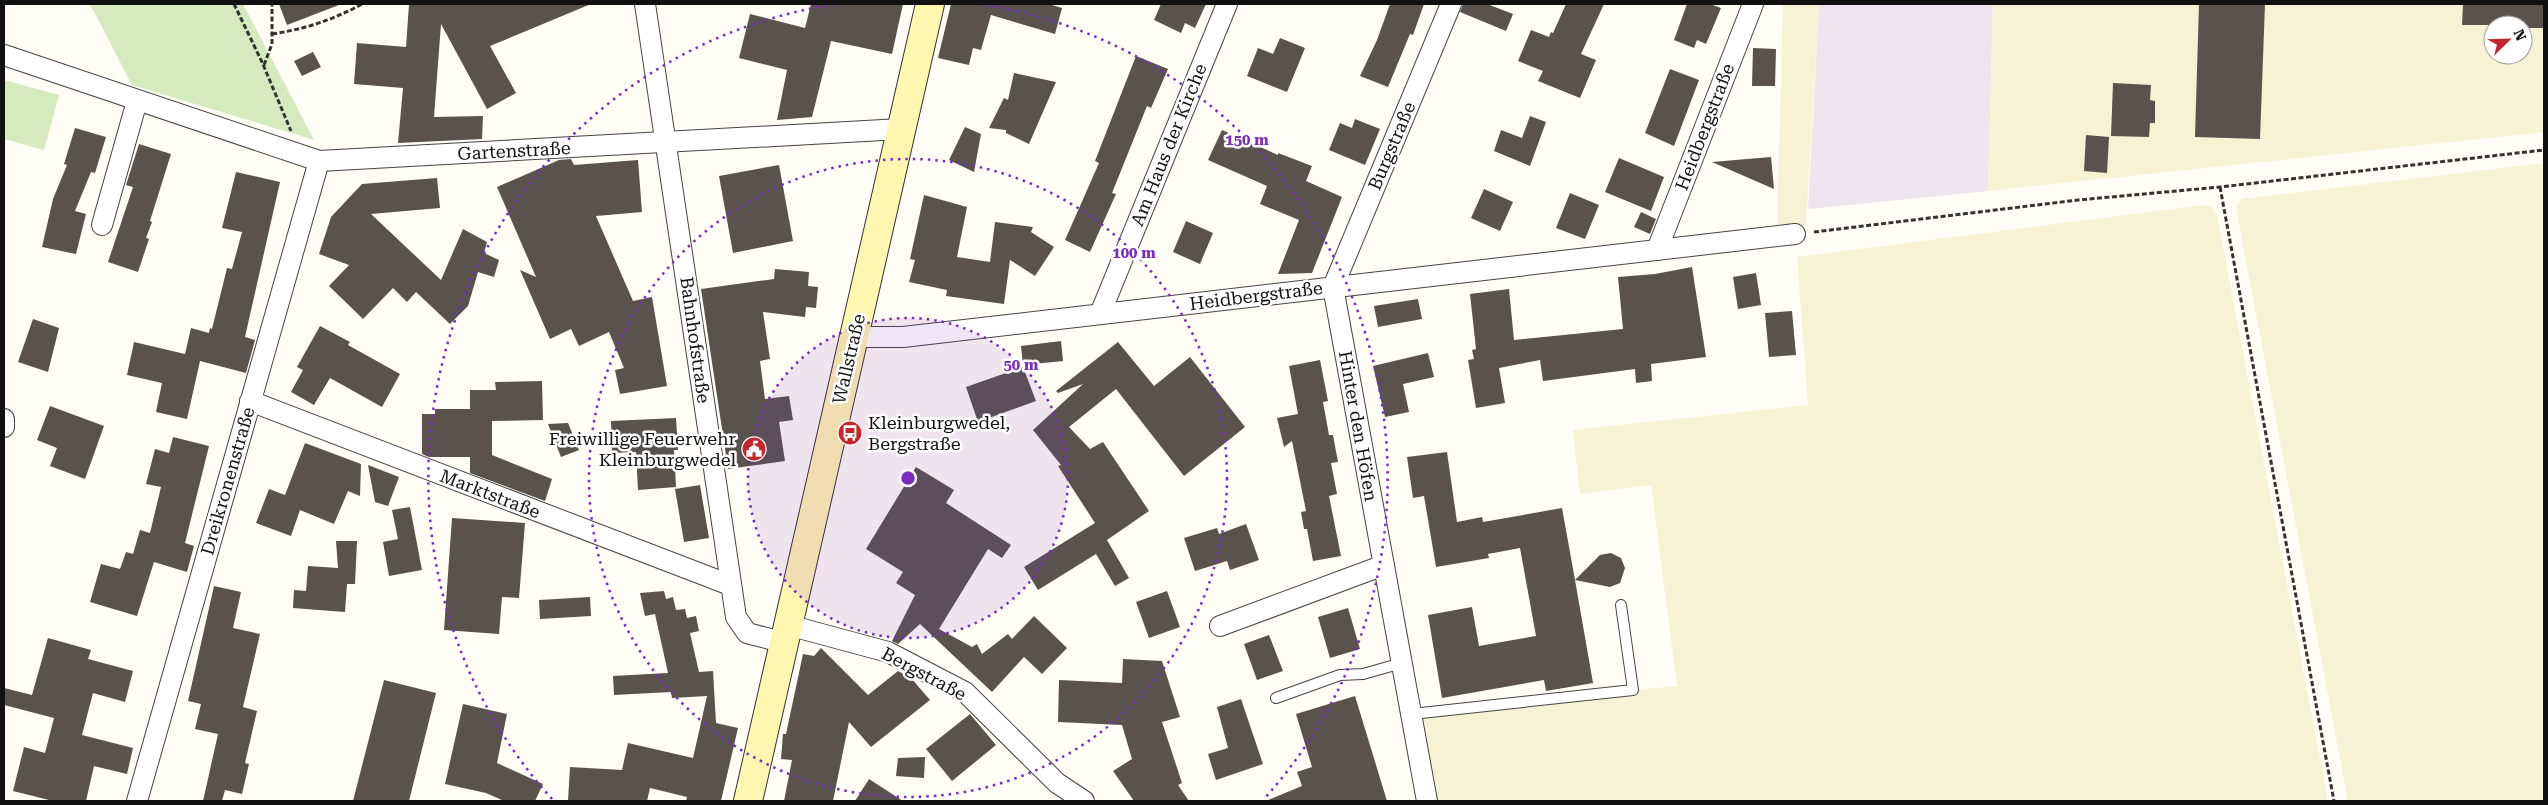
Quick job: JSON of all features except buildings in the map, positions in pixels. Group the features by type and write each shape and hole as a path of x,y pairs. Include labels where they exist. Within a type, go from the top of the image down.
{"street":[{"name":"Bahnhofstraße","path":"645,4 736,617 747,633 787,634"},
{"name":"Wallstraße","path":"748,801 930,4"},
{"name":"Am Haus der Kirche","path":"1100,314 1227,4"},
{"name":"Burgstraße","path":"1333,287 1452,4"},
{"name":"Heidbergstraße","path":"1657,250 1753,4"},
{"name":"Gartenstraße","path":"4,55 319,162 901,129"},
{"path":"102,225 137,101"},
{"name":"Dreikronenstraße","path":"137,801 319,162"},
{"name":"Heidbergstraße","path":"854,337 903,337 1794,234"},
{"name":"Hinter den Höfen","path":"1333,287 1427,801"},
{"name":"Marktstraße","path":"250,401 730,585"},
{"path":"4,419 4,427"},
{"path":"1220,626 1384,565"},
{"name":"Bergstraße","path":"787,634 888,652 964,692 1057,783 1084,801"}],"lane":[{"path":"1412,714 1633,690 1622,606"},
{"path":"1276,698 1340,675 1363,674 1402,663"}],"path":[{"path":"234,4 264,65 294,136"},
{"path":"264,65 272,44 272,4"},
{"path":"272,34 302,29 343,14 362,4"},
{"path":"1794,234 1868,227 2078,200 2220,187 2544,150"},
{"path":"2220,187 2334,801"}],"shaded area":[{"path":"1783,4 1819,4 1806,225 1777,227"},
{"path":"1819,4 1993,4 1988,191 1808,209"},
{"path":"1993,4 2544,4 2544,132 1988,191"},
{"path":"2544,163 2544,801 2348,801 2236,208 2242,199"},
{"path":"2203,205 2211,206 2217,215 2328,801 1427,801 1411,711 1677,686 1651,485 1580,494 1573,430 1808,405 1797,257"}],"green space":[{"path":"90,4 243,4 314,140 132,85"},
{"path":"4,80 59,95 44,150 4,139"}],"place":[{"name":"Kleinburgwedel, Bergstraße","path":"850,433"},
{"name":"Freiwillige Feuerwehr Kleinburgwedel","path":"754,449"}]}
